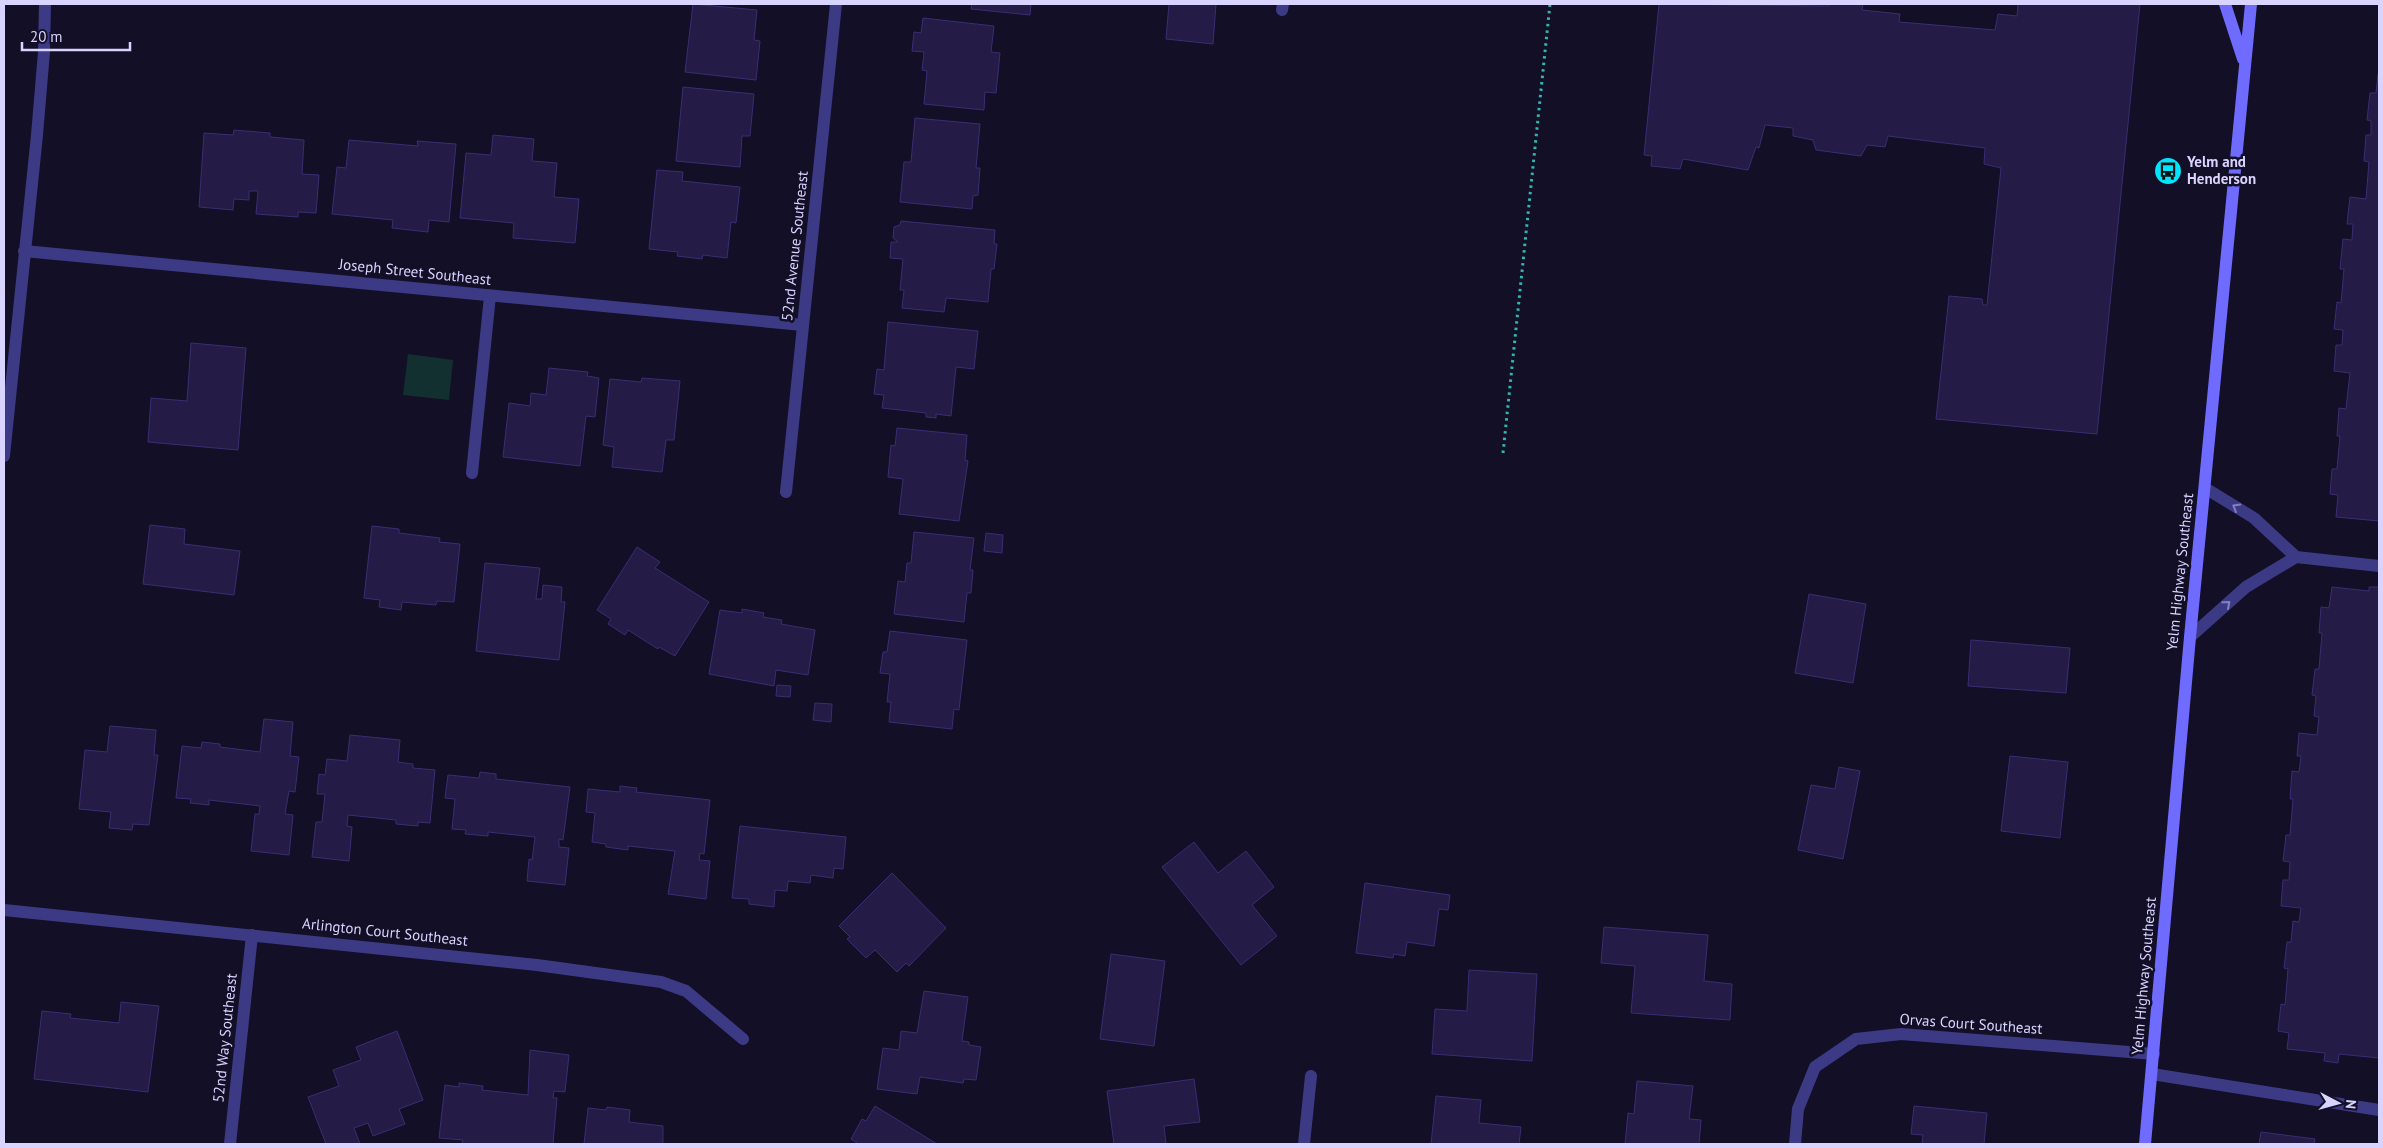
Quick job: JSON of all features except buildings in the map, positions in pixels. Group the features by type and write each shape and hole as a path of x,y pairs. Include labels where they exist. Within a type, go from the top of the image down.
{"main road":[{"path":"2225,4 2244,64"},
{"name":"Yelm Highway Southeast","path":"2145,1144 2190,637 2251,4"}],"street":[{"path":"4,456 44,52 45,4"},
{"name":"52nd Avenue Southeast","path":"786,492 836,4"},
{"name":"Joseph Street Southeast","path":"24,251 803,324"},
{"path":"472,473 490,296"},
{"path":"2205,488 2254,518 2296,557 2379,566"},
{"path":"2190,637 2246,587 2296,557"},
{"name":"Arlington Court Southeast","path":"4,910 252,934 584,970 661,982 686,991 744,1039"},
{"name":"52nd Way Southeast","path":"230,1144 252,934"},
{"name":"Orvas Court Southeast","path":"1795,1144 1798,1109 1815,1068 1856,1039 1901,1034 2154,1054"},
{"path":"2152,1074 2379,1110"},
{"path":"1304,1144 1311,1076"}],"path":[{"path":"1503,453 1550,4"}],"green space":[{"path":"408,354 453,360 449,400 403,395"}],"place":[{"name":"Yelm and Henderson","path":"2168,171"}]}
